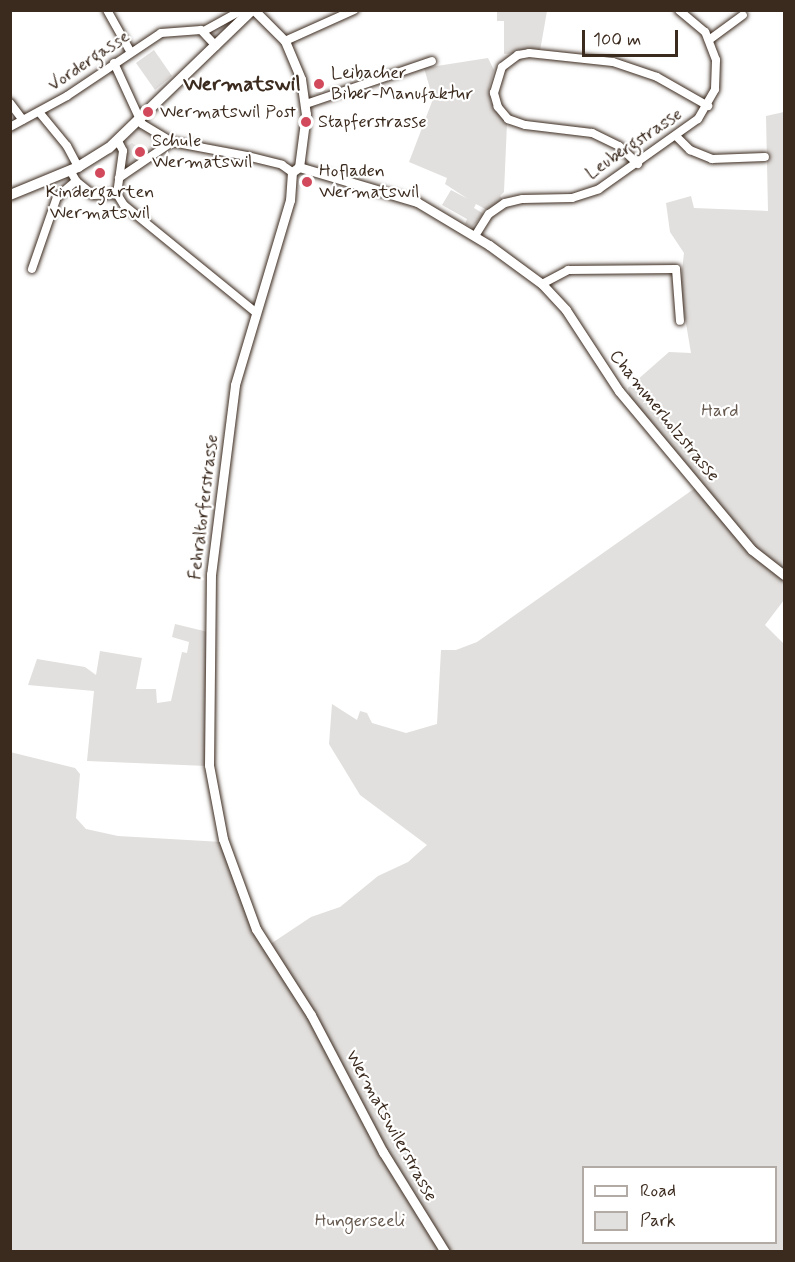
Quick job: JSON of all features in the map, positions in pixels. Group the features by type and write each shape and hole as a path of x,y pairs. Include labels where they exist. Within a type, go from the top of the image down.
{"main road":[{"path":"10,195 74,168 118,141 253,10"}],"street":[{"path":"107,10 130,51"},
{"path":"216,46 204,31 242,10"},
{"name":"Fehraltorferstrasse","path":"253,10 285,41 301,79 306,104 290,200 254,311 235,385 212,560 207,746 223,839 251,917 278,968 311,1015"},
{"path":"285,41 354,10"},
{"path":"638,164 619,147 592,133 525,125 508,118 498,107 494,93 502,67 518,54 529,53 614,62 657,77 708,106 717,74 710,40 679,10"},
{"path":"710,40 742,15"},
{"name":"Vordergasse","path":"10,127 39,112 102,72 130,51 166,31 204,31"},
{"path":"306,104 432,61"},
{"path":"114,63 117,76 139,120"},
{"path":"102,72 117,76"},
{"path":"10,103 23,120"},
{"name":"Leubergstrasse","path":"475,236 489,214 505,203 586,194 638,164 676,136 708,106"},
{"path":"39,112 67,146 76,181 96,196 117,194"},
{"name":"Chammerholzstrasse","path":"139,120 172,142 247,156 417,202 475,236 542,284 566,310 619,391 752,550 784,575"},
{"path":"676,136 690,150 712,159 765,158"},
{"path":"118,141 123,151 117,194 132,212 254,311"},
{"path":"119,178 172,142"},
{"path":"121,164 128,173"},
{"path":"32,269 57,197 76,181"},
{"path":"542,284 568,270 676,269 680,321"},
{"name":"Wermatswilerstrasse","path":"311,1015 382,1152 445,1251"}],"shaded area":[{"name":"Schule Wermatswil","path":"139,127 165,144 128,171 124,160 126,140"}],"green space":[{"path":"497,11 547,11 540,51 504,54 504,21 497,21"},
{"path":"154,50 172,76 155,90 136,63"},
{"path":"488,58 494,70 489,88 491,102 507,123 504,192 500,196 504,200 489,211 476,204 474,208 484,214 472,227 465,224 467,219 442,205 451,190 468,199 445,184 447,178 409,162 433,99 424,68"},
{"path":"784,112 784,600 765,625 784,644 784,1251 11,1251 10,752 75,768 80,774 76,818 86,829 118,836 222,842 263,949 311,917 340,907 378,876 408,862 427,845 360,795 329,744 332,704 357,720 360,711 367,713 372,723 406,733 437,724 441,650 456,650 477,642 698,486 631,405 628,388 669,352 691,353 680,288 684,253 670,232 666,203 691,196 694,208 768,211 766,116"},
{"path":"132,143 150,154 127,169 127,146"},
{"path":"175,624 208,632 207,766 87,761 94,691 28,685 37,659 85,667 96,675 100,651 142,658 136,689 156,689 157,703 171,701 182,652 187,653 189,642 172,637"}],"place":[{"name":"Leibacher Biber-Manufaktur","path":"319,84"},
{"name":"Wermatswil Post","path":"148,112"},
{"name":"Stapferstrasse","path":"306,122"},
{"name":"Schule Wermatswil","path":"140,152"},
{"name":"Kindergarten Wermatswil","path":"100,173"},
{"name":"Hofladen Wermatswil","path":"307,182"}],"district":[{"name":"Wermatswil","path":"242,84"}],"park label":[{"name":"Hard","path":"720,411"},
{"name":"Hungerseeli","path":"360,1221"}]}
